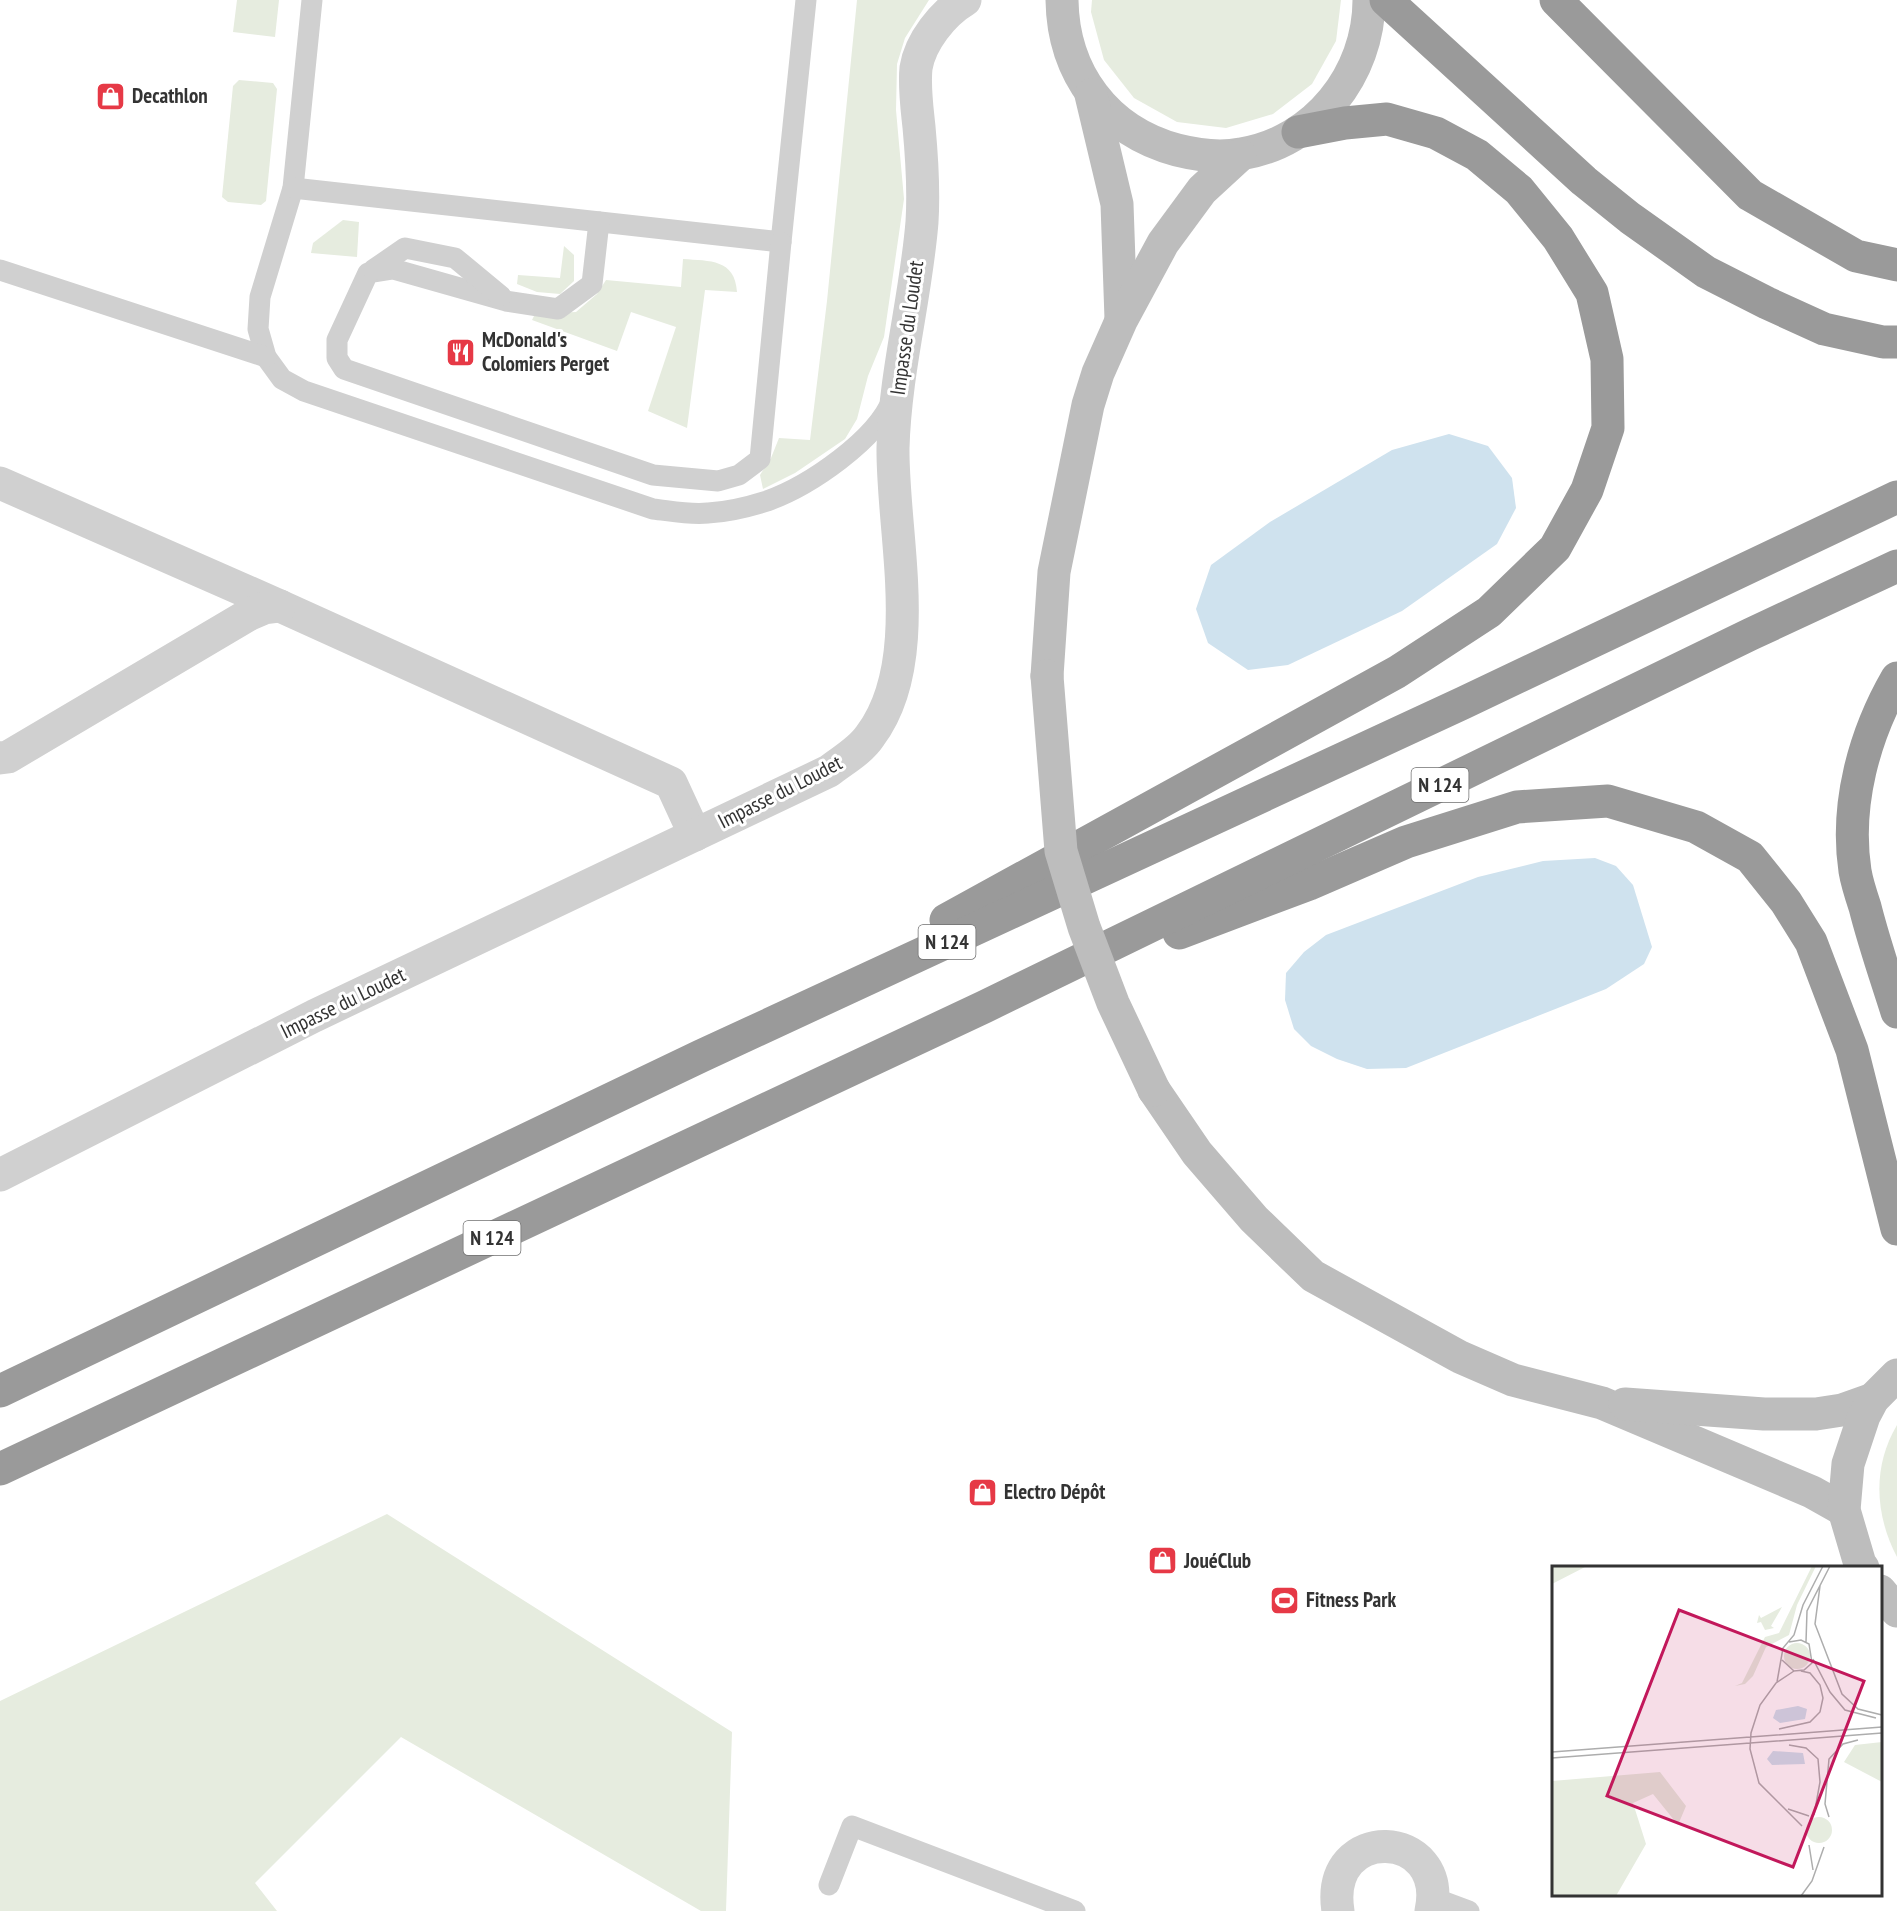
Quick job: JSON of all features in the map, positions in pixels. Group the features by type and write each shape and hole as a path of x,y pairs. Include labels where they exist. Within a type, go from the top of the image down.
{"highway":[{"path":"1386,0 1584,180 1630,218 1706,272 1824,329 1883,342 1897,342"},
{"path":"1556,0 1750,195 1856,256 1897,265"},
{"path":"701,1056 1397,672 1489,612 1555,548 1587,489 1608,428 1607,359 1592,293 1558,238 1519,190 1477,155 1436,133 1387,119 1345,123 1298,132"},
{"name":"N 124","path":"0,1391 701,1056 1442,713 1897,497"},
{"name":"N 124","path":"0,1469 984,1007 1741,639 1897,566"},
{"path":"1897,678 1886,696 1861,762 1852,820 1855,872 1873,939 1897,1012"},
{"path":"984,1007 1309,884 1406,842 1517,807 1608,801 1696,827 1750,857 1786,902 1811,942 1852,1050 1897,1229"}],"main road":[{"path":"1062,0 1062,24 1072,60 1090,93 1117,204 1121,321"},
{"path":"1090,93 1120,123 1157,145 1197,155 1240,155 1270,146 1298,132 1322,114 1345,87 1361,54 1369,20 1369,0"},
{"path":"1240,155 1202,190 1163,243 1121,321 1098,373 1088,405 1054,572 1047,676 1061,851 1084,927 1113,1003 1154,1090 1204,1162 1254,1219 1313,1275 1460,1357 1513,1380 1602,1402 1812,1492 1844,1510"},
{"path":"1862,1566 1844,1510 1848,1464 1864,1416 1873,1398 1897,1375"},
{"path":"1602,1402 1764,1414 1816,1414 1842,1410 1873,1398"},
{"path":"1882,1592 1897,1611"}],"street":[{"name":"Impasse du Loudet","path":"0,1175 314,1016 829,771 855,752 870,737 885,713 899,657 902,599 893,476 894,436 924,184 916,97 916,67 924,46 943,17 965,0"},
{"path":"0,483 280,606 671,783 695,835"},
{"path":"0,758 8,757 250,614 264,608 280,606"},
{"path":"1338,1911 1335,1894 1344,1868 1356,1855 1371,1847 1389,1846 1405,1850 1416,1856 1427,1869 1433,1885 1433,1904"}],"lane":[{"path":"312,0 293,188 260,297 258,329 266,357 282,379 304,391 653,509 706,513 769,500 830,467 853,450 887,412 900,377"},
{"path":"599,222 592,284 558,309 506,301 393,268 368,273 337,340 337,358 344,369 653,475 718,482 739,475 760,459 806,0"},
{"path":"293,188 781,242"},
{"path":"0,270 266,357"},
{"path":"829,1885 852,1826 1075,1911"},
{"path":"1433,1904 1469,1911"}],"shaded area":[{"path":"237,0 279,0 275,37 233,32"},
{"path":"857,0 929,0 905,38 897,64 896,110 904,199 884,337 868,376 857,419 845,439 795,473 763,489 760,475 771,458 779,438 810,440 827,301"},
{"path":"1092,0 1341,0 1336,41 1312,84 1273,114 1226,128 1177,122 1134,98 1104,60 1091,12"},
{"path":"239,80 273,83 277,89 266,201 261,205 228,202 222,197 233,86"},
{"path":"343,220 359,222 357,257 311,253 313,243"},
{"path":"564,246 574,255 574,281 560,294 537,292 517,284 518,275 560,278"},
{"path":"683,259 711,262 726,268 732,273 737,292 705,290 687,428 648,411 676,327 631,312 617,351 532,320 535,314 576,312 597,294 606,280 681,287"},
{"path":"1897,1425 1897,1557 1884,1525 1879,1491 1883,1457"},
{"path":"387,1514 732,1732 726,1911 701,1911 401,1737 255,1883 277,1911 0,1911 0,1701"}],"water":[{"path":"1449,434 1488,446 1512,478 1516,508 1497,544 1402,611 1288,665 1248,670 1208,643 1196,609 1211,565 1270,522 1392,450"},
{"path":"1595,858 1616,866 1633,885 1652,947 1644,964 1606,989 1406,1068 1367,1069 1337,1059 1311,1046 1294,1029 1285,1000 1286,973 1304,952 1326,935 1478,877 1543,861"}],"place":[{"name":"Decathlon","path":"111,96"},
{"name":"McDonald's Colomiers Perget","path":"461,352"},
{"name":"Electro Dépôt","path":"983,1492"},
{"name":"JouéClub","path":"1163,1561"},
{"name":"Fitness Park","path":"1285,1600"}]}
